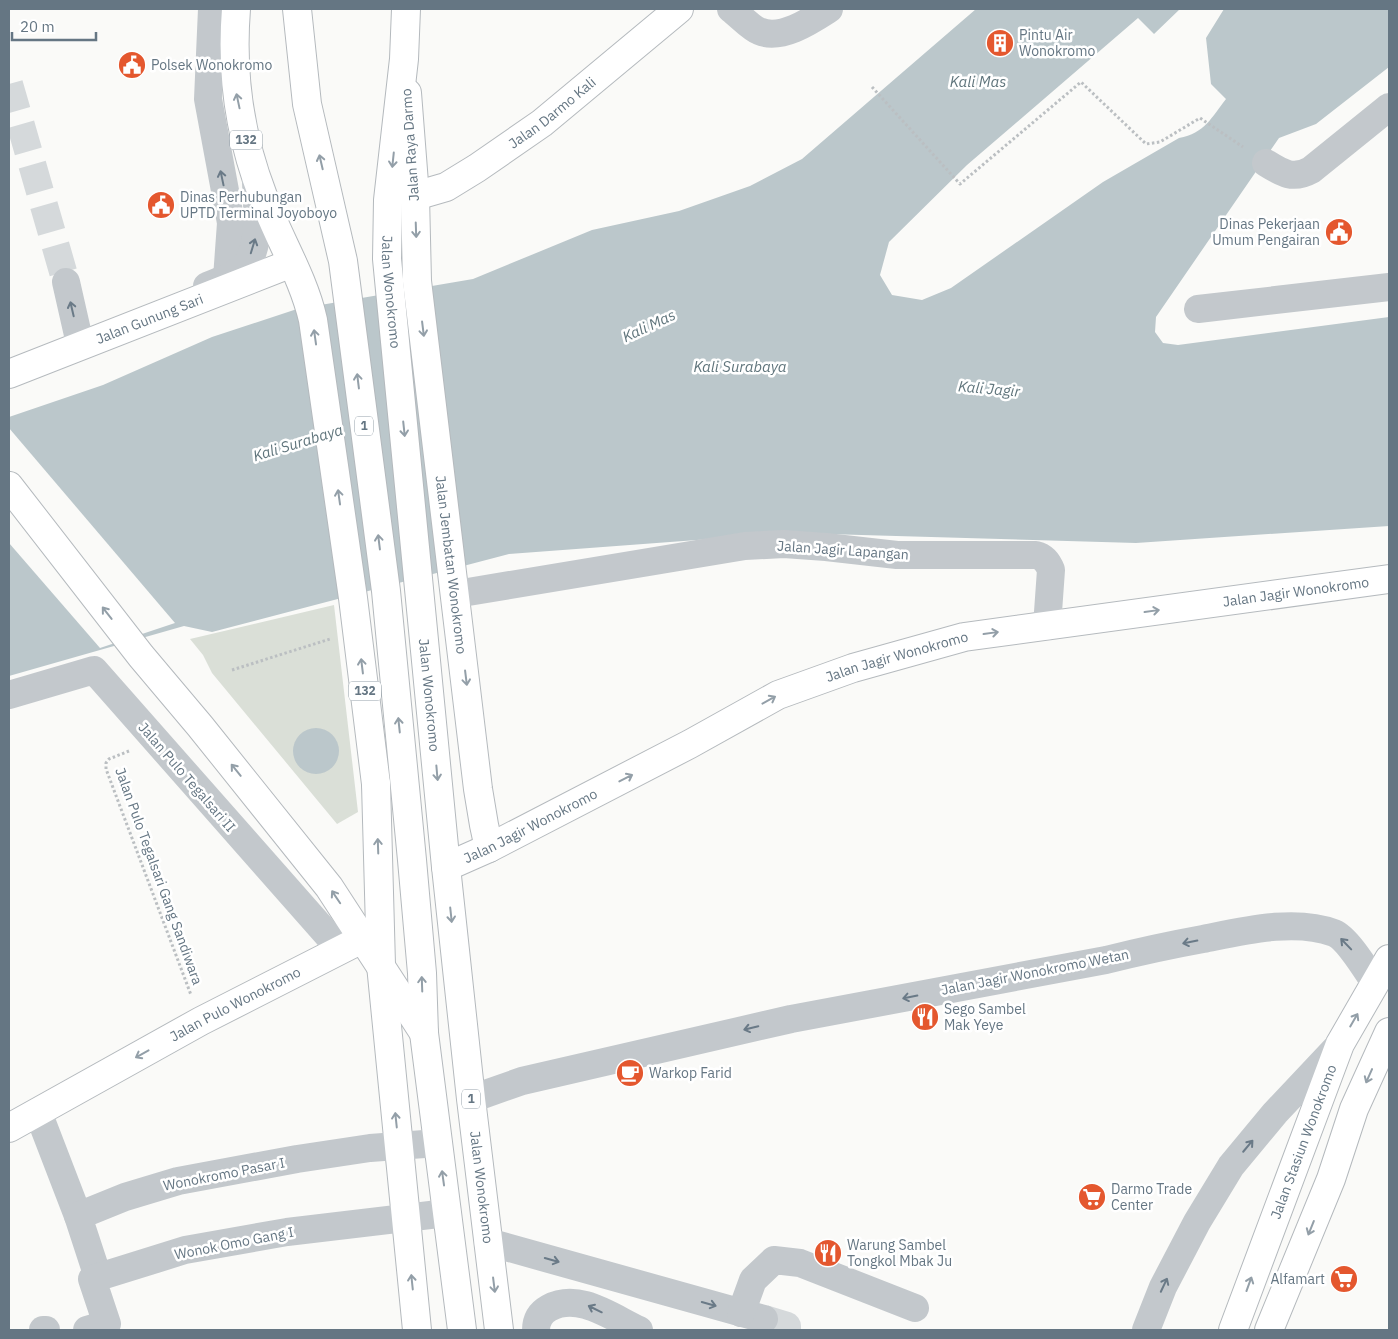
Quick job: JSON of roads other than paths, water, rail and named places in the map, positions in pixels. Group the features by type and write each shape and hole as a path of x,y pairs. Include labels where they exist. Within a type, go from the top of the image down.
{"main road":[{"name":"132","path":"236,9 236,94 250,155 262,196 297,274 313,320 354,598 376,784"},
{"name":"1","path":"297,9 308,104 343,261 386,591 422,973 424,1033 462,1330"},
{"name":"Jalan Raya Darmo","path":"406,9 404,59 415,196 417,281"},
{"name":"Jalan Darmo Kali","path":"415,196 446,187 534,128 679,9"},
{"name":"Jalan Wonokromo","path":"404,59 388,200 387,259 470,1099 499,1330"},
{"name":"Jalan Gunung Sari","path":"9,374 297,274"},
{"name":"Jalan Jembatan Wonokromo","path":"417,281 478,789 489,848"},
{"path":"9,486 137,652 323,879 352,944 381,965"},
{"name":"Jalan Jagir Wonokromo","path":"446,867 489,848 690,744 778,695 853,668 964,637 1389,580"},
{"name":"1","path":"376,784 412,860"},
{"path":"376,784 381,965 416,1330"},
{"name":"Jalan Pulo Wonokromo","path":"9,1128 201,1021 352,944"},
{"name":"Jalan Stasiun Wonokromo","path":"1233,1330 1340,1044 1389,959"},
{"name":"1","path":"381,965 424,1033"},
{"path":"1269,1330 1331,1179 1354,1109 1389,1032"}],"street":[{"path":"212,9 208,99 231,222 226,278"},
{"path":"731,9 759,31 773,33 791,30 829,9"},
{"path":"1266,163 1282,173 1292,176 1302,175 1311,170 1389,107"},
{"path":"9,361 226,278 247,262 254,246 258,217 256,175"},
{"path":"66,282 78,335"},
{"path":"1198,309 1389,287"},
{"name":"Jalan Jagir Lapangan","path":"455,586 745,546 784,544 897,555 1036,555 1042,557 1048,563 1050,570 1047,626"},
{"name":"Jalan Pulo Tegalsari II","path":"9,695 94,670 155,741 352,944"},
{"name":"Jalan Jagir Wonokromo Wetan","path":"470,1099 522,1081 791,1019 1097,962 1153,949 1265,928 1308,927 1336,934 1355,953 1375,983"},
{"path":"1146,1330 1163,1287 1196,1222 1231,1166 1275,1113 1340,1044"},
{"path":"38,1112 78,1216 98,1277 92,1279 107,1324 87,1330"},
{"name":"Wonokromo Pasar I","path":"78,1216 124,1197 178,1181 297,1159 370,1148 438,1143"},
{"name":"Wonok Omo Gang I","path":"98,1277 185,1250 287,1232 447,1213"},
{"path":"488,1242 752,1316 753,1280 774,1260 800,1263 916,1308"},
{"path":"536,1330 538,1318 544,1310 564,1302 586,1305 639,1330"}],"water":[{"name":"Kali Surabaya","path":"976,9 1180,9 1154,34 1138,18 967,165 889,242 880,275 892,295 922,300 951,288 1103,182 1207,124 1226,99 1211,84 1206,38 1224,9 1389,9 1389,67 1316,124 1279,138 1156,317 1155,332 1163,343 1178,345 1389,317 1389,526 1136,543 792,533 509,554 212,632 184,626 9,676 9,417 103,385 212,337 297,309 473,279 592,230 679,211 750,186 802,159"},
{"path":"311,728 321,728 335,738 339,751 335,764 329,770 321,774 311,774 297,764 293,756 293,746 303,732"}],"tunnel":[{"path":"9,84 66,282"},
{"path":"764,1319 787,1326 787,1330"}],"place":[{"name":"Pintu Air Wonokromo","path":"1000,43"},
{"name":"Polsek Wonokromo","path":"132,65"},
{"name":"Dinas Perhubungan UPTD Terminal Joyoboyo","path":"161,205"},
{"name":"Dinas Pekerjaan Umum Pengairan","path":"1339,232"},
{"name":"Sego Sambel Mak Yeye","path":"925,1017"},
{"name":"Warkop Farid","path":"630,1073"},
{"name":"Darmo Trade Center","path":"1092,1197"},
{"name":"Warung Sambel Tongkol Mbak Ju","path":"828,1253"},
{"name":"Alfamart","path":"1344,1279"}],"water label":[{"name":"Kali Mas","path":"978,82"},
{"name":"Kali Mas","path":"649,326"},
{"name":"Kali Jagir","path":"989,389"}]}
